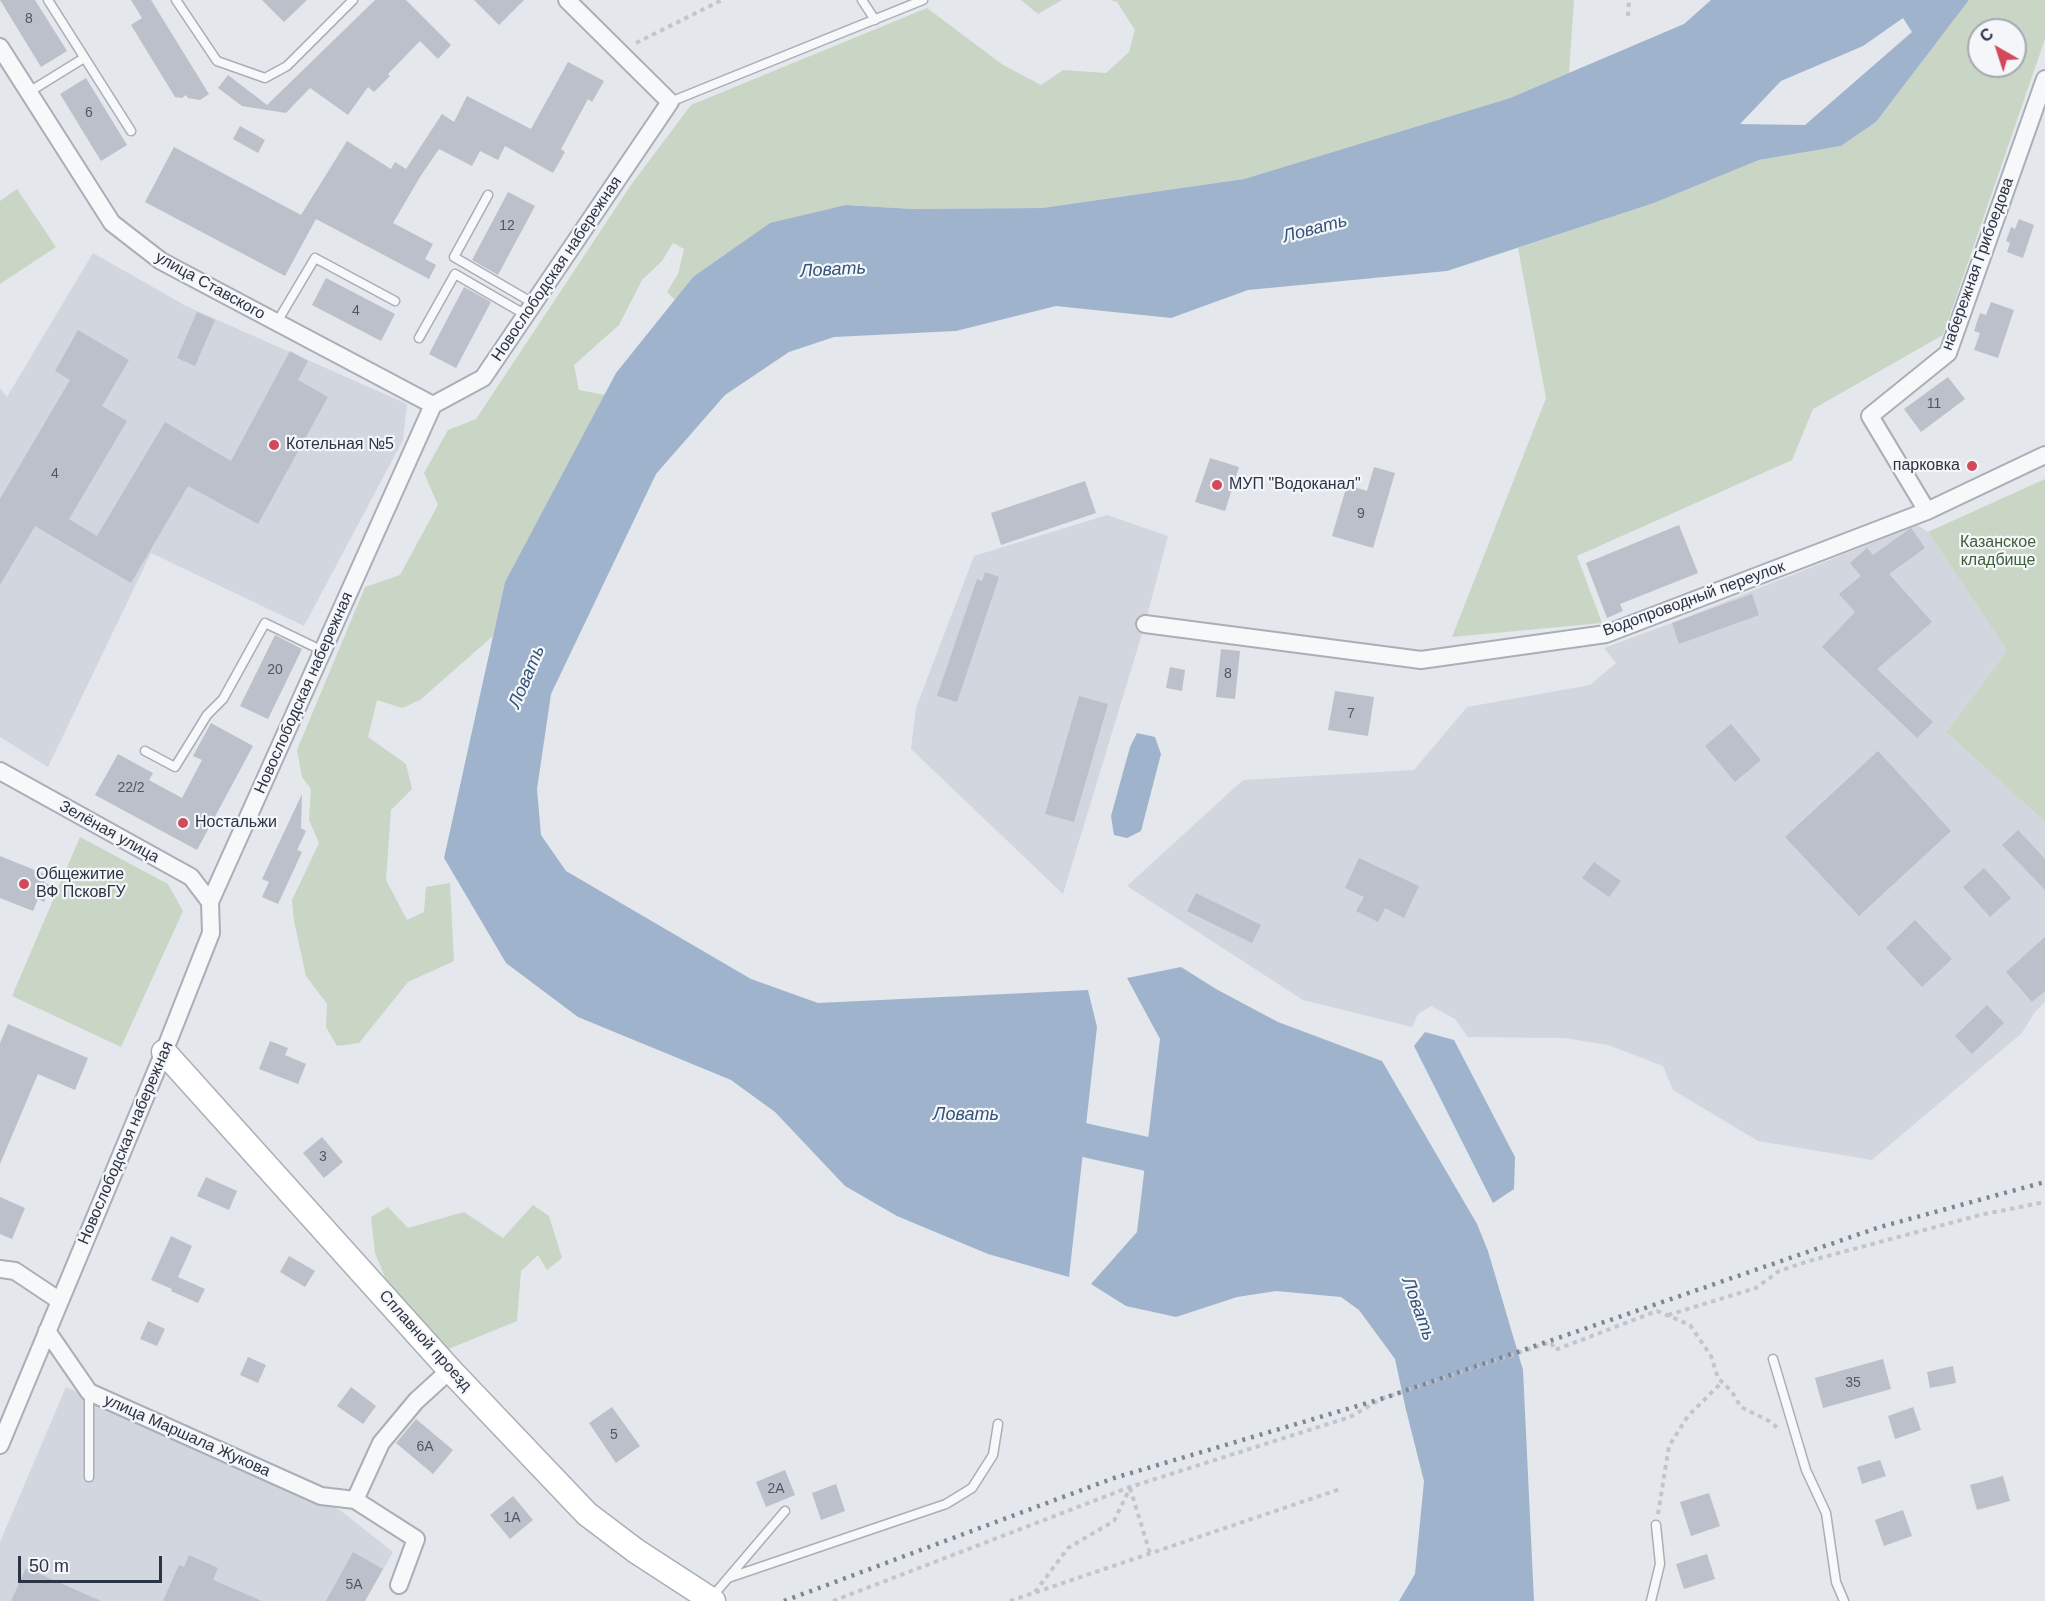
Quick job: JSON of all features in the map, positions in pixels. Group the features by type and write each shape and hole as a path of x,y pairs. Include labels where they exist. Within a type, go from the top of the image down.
{"street":[{"path":"567,0 670,102"},
{"name":"улица Ставского","path":"0,47 111,223 161,261 433,405"},
{"name":"набережная Грибоедова","path":"1927,511 1870,416 1948,352 2045,79"},
{"name":"Новослободская набережная","path":"0,1445 164,1052 211,933 210,902 433,405 483,378 670,102"},
{"name":"Водопроводный переулок","path":"1145,624 1421,660 1606,634 1927,511 2045,455"},
{"name":"Зелёная улица","path":"0,771 190,877 210,902"},
{"name":"Сплавной проезд","path":"164,1052 450,1370 587,1514 636,1551 712,1600"},
{"path":"0,1269 15,1271 60,1301"},
{"name":"улица Маршала Жукова","path":"47,1331 89,1392 321,1496 355,1500"},
{"path":"399,1585 416,1539 355,1500 381,1443 416,1401 450,1370"}],"lane":[{"path":"48,0 132,131"},
{"path":"176,0 217,61 265,78 288,66 353,0"},
{"path":"862,0 875,20"},
{"path":"670,102 923,0"},
{"path":"29,92 84,57"},
{"path":"488,195 454,258 529,309"},
{"path":"277,322 315,258 394,301"},
{"path":"419,338 455,274 529,309"},
{"path":"145,752 175,767 207,715 223,699 265,622 323,651"},
{"path":"1773,1359 1806,1470 1826,1513 1836,1582 1844,1601"},
{"path":"89,1392 89,1477"},
{"path":"728,1578 946,1504 972,1488 993,1455 998,1424"},
{"path":"712,1600 785,1511"},
{"path":"1651,1601 1660,1564 1656,1525"}],"path":[{"path":"619,52 722,0"},
{"path":"1628,16 1629,0"},
{"path":"1668,1315 1756,1288 1779,1271 1809,1261 1970,1218 2045,1202"},
{"path":"834,1601 1130,1487 1350,1417 1381,1400 1551,1342 1555,1350 1657,1311 1689,1325 1711,1356 1718,1378 1732,1392 1741,1407 1769,1421 1799,1445"},
{"path":"1656,1525 1669,1446 1688,1416 1722,1382"},
{"path":"1130,1487 1150,1553"},
{"path":"1033,1593 1068,1548 1114,1521 1130,1487"},
{"path":"1010,1601 1340,1489"}],"shaded area":[{"path":"93,253 186,306 407,404 403,440 304,626 151,553 48,767 0,737 0,388 7,397"},
{"path":"1107,515 1168,536 1145,624 1063,894 911,749 916,708 974,556"},
{"path":"1917,525 1928,532 2007,651 1946,732 2045,822 2045,1002 2035,1012 2022,1033 1872,1160 1758,1141 1673,1090 1663,1066 1608,1045 1564,1038 1468,1037 1455,1019 1431,1006 1418,1014 1412,1027 1303,1000 1127,886 1243,780 1414,770 1467,707 1590,685 1616,663 1604,648"},
{"path":"66,1387 340,1510 393,1552 365,1601 0,1601 0,1542"}],"green space":[{"path":"1021,0 1062,0 1038,14"},
{"path":"1110,0 1574,0 1569,73 1510,98 1244,179 1042,208 913,209 846,205 693,277 675,300 667,292 678,274 684,249 673,243 662,261 642,280 619,325 574,365 579,390 605,395 505,582 493,636 420,700 402,708 377,700 368,737 406,764 412,789 391,810 386,880 407,920 424,912 426,887 450,883 454,961 408,982 359,1043 337,1046 326,1027 327,1004 306,976 294,921 292,900 319,843 309,820 311,789 302,777 297,750 365,587 400,575 438,505 424,473 448,430 476,419 631,185 691,105 927,8 1003,65 1041,85 1063,70 1106,73 1129,52 1135,30 1117,2"},
{"path":"1969,0 2045,0 2045,39 1943,335 1813,409 1792,460 1577,556 1602,623 1452,637 1546,398 1518,248 1654,203 1759,160 1841,146 1876,122"},
{"path":"17,189 56,247 0,284 0,201"},
{"name":"Казанское кладбище","path":"2045,479 2045,822 1946,732 2007,651 1928,532"},
{"path":"80,837 168,884 183,911 121,1047 12,996"},
{"path":"533,1205 549,1216 562,1258 547,1270 538,1255 521,1271 517,1321 446,1350 387,1282 375,1253 371,1217 388,1207 408,1228 464,1212 503,1238"}],"water":[{"name":"Ловать","path":"1711,0 1969,0 1876,122 1841,146 1759,160 1654,203 1447,271 1248,290 1171,318 1056,306 956,331 834,337 789,352 725,395 656,474 551,694 537,789 541,835 566,871 751,979 818,1003 1088,990 1097,1027 1069,1277 988,1254 897,1216 845,1186 775,1112 731,1080 578,1017 506,963 444,858 505,582 616,373 693,277 770,223 846,205 913,209 1042,208 1244,179 1510,98 1684,24","holes":["1903,18 1912,32 1805,125 1740,124 1781,81 1863,46"]},
{"path":"1137,733 1155,737 1161,754 1141,831 1127,838 1114,835 1111,816 1130,747"},
{"name":"Ловать","path":"1181,967 1216,989 1278,1022 1382,1061 1477,1224 1488,1251 1523,1370 1534,1601 1399,1601 1415,1574 1424,1481 1395,1359 1359,1310 1341,1297 1276,1291 1237,1297 1176,1317 1126,1306 1091,1284 1137,1232 1160,1039 1127,978"},
{"path":"1425,1032 1454,1040 1515,1157 1514,1189 1493,1203 1414,1046"}],"building":[{"path":"0,0 35,0 67,51 41,67"},
{"path":"131,0 151,0 209,94 200,100 188,98 186,95 182,98 175,97 131,25 142,18"},
{"path":"262,0 307,0 284,22"},
{"path":"375,0 406,0 451,45 438,59 420,41 374,92 368,87 348,115 310,88 286,113 242,106 218,88 228,75 267,105"},
{"path":"474,0 524,0 499,25"},
{"path":"568,62 604,81 592,102 588,99 561,149 565,152 553,173 505,146 498,160 480,151 472,166 439,149 420,177 393,223 433,244 425,259 436,265 429,279 316,219 285,276 145,202 174,147 301,215 347,141 391,169 395,162 406,169 442,114 454,122 467,96 531,129"},
{"path":"86,78 127,145 101,161 60,94"},
{"path":"240,126 265,140 258,153 233,139"},
{"path":"508,192 535,206 498,275 472,260"},
{"path":"2019,219 2034,225 2023,258 2007,252 2010,243 2006,241 2011,227 2015,229"},
{"path":"326,278 395,314 381,341 312,305"},
{"path":"464,287 491,302 456,368 429,354"},
{"path":"1991,302 2014,310 1998,358 1974,350 1980,333 1974,331 1980,313 1986,315"},
{"path":"197,312 215,320 195,366 177,358"},
{"path":"78,330 129,360 102,406 127,421 69,519 97,536 165,422 231,461 290,351 308,361 298,380 328,397 258,524 188,486 131,583 35,526 0,585 0,499 70,380 55,371"},
{"path":"1948,377 1965,399 1921,432 1904,409"},
{"name":"МУП \"Водоканал\"","path":"1210,458 1239,467 1225,511 1195,502"},
{"path":"1374,467 1395,473 1373,548 1332,536 1347,485 1367,491"},
{"path":"1085,481 1096,513 1001,545 991,513"},
{"path":"1679,525 1698,573 1620,604 1623,611 1607,618 1586,563"},
{"path":"1911,528 1925,548 1889,574 1932,622 1877,669 1933,722 1917,738 1822,647 1855,612 1839,594 1861,576 1850,563 1867,548 1873,555"},
{"path":"985,572 999,577 957,702 937,696 977,579 982,581"},
{"path":"1752,594 1759,615 1679,644 1672,623"},
{"path":"275,635 302,649 268,719 240,706"},
{"path":"1221,649 1240,651 1235,699 1216,697"},
{"path":"1170,667 1185,670 1182,691 1166,688"},
{"path":"1335,691 1374,697 1368,736 1328,730"},
{"path":"1079,696 1108,704 1074,822 1045,814"},
{"path":"211,723 253,746 197,850 95,795 118,754 153,773 149,780 182,798 202,760 193,756"},
{"path":"1731,724 1761,760 1735,782 1705,746"},
{"path":"1878,751 1951,831 1859,916 1785,837"},
{"path":"302,794 301,828 306,831 297,850 302,852 278,904 262,897 269,882 262,879"},
{"path":"2018,830 2045,859 2045,890 2002,845"},
{"name":"Общежитие ВФ ПсковГУ","path":"0,856 47,875 44,883 51,885 44,902 38,899 33,911 0,898"},
{"path":"1359,858 1419,886 1404,918 1385,908 1378,922 1356,911 1364,897 1345,888"},
{"path":"1594,862 1621,881 1609,897 1582,878"},
{"path":"1984,868 2011,898 1990,917 1963,887"},
{"path":"1196,893 1261,925 1252,943 1187,911"},
{"path":"1915,920 1952,959 1922,987 1886,948"},
{"path":"2045,937 2045,991 2032,1002 2006,972"},
{"path":"1987,1005 2004,1023 1972,1054 1955,1036"},
{"path":"8,1024 88,1058 75,1090 38,1074 0,1164 0,1043"},
{"path":"270,1041 288,1048 285,1055 306,1064 298,1084 259,1069"},
{"path":"322,1137 343,1162 324,1178 303,1153"},
{"path":"206,1177 237,1191 229,1210 197,1196"},
{"path":"0,1197 25,1208 12,1239 0,1234"},
{"path":"171,1236 192,1246 178,1277 205,1289 198,1303 151,1280"},
{"path":"289,1256 315,1271 305,1287 280,1272"},
{"path":"148,1321 165,1329 157,1346 140,1339"},
{"path":"248,1357 266,1365 258,1383 240,1375"},
{"path":"1883,1359 1891,1389 1823,1408 1815,1378"},
{"path":"1953,1366 1956,1383 1930,1388 1927,1372"},
{"path":"351,1387 376,1406 363,1424 337,1406"},
{"path":"612,1407 640,1446 616,1463 589,1423"},
{"path":"1913,1407 1921,1430 1895,1439 1888,1416"},
{"path":"416,1419 453,1450 433,1474 396,1443"},
{"path":"1880,1460 1886,1476 1862,1484 1857,1467"},
{"path":"785,1470 795,1495 766,1507 756,1482"},
{"path":"2003,1476 2010,1501 1977,1510 1970,1485"},
{"path":"836,1484 845,1511 821,1520 812,1493"},
{"path":"1709,1493 1720,1526 1691,1536 1680,1502"},
{"path":"513,1496 533,1520 510,1539 490,1515"},
{"path":"1903,1510 1912,1536 1884,1546 1875,1520"},
{"path":"353,1552 383,1569 365,1601 326,1601"},
{"path":"1707,1554 1715,1579 1684,1589 1676,1564"},
{"path":"189,1555 218,1568 213,1580 262,1601 163,1601 179,1565 184,1567"},
{"path":"26,1568 42,1575 101,1601 11,1601"}],"waterway":[{"name":"Ловать","path":"1039,1130 1192,1164"}],"railway":[{"path":"784,1601 1114,1478 1381,1399 1880,1227 2045,1182"}],"place":[{"name":"Котельная №5","path":"274,445"},
{"name":"парковка","path":"1972,466"},
{"name":"МУП \"Водоканал\"","path":"1217,485"},
{"name":"Ностальжи","path":"183,823"},
{"name":"Общежитие ВФ ПсковГУ","path":"24,884"}]}
